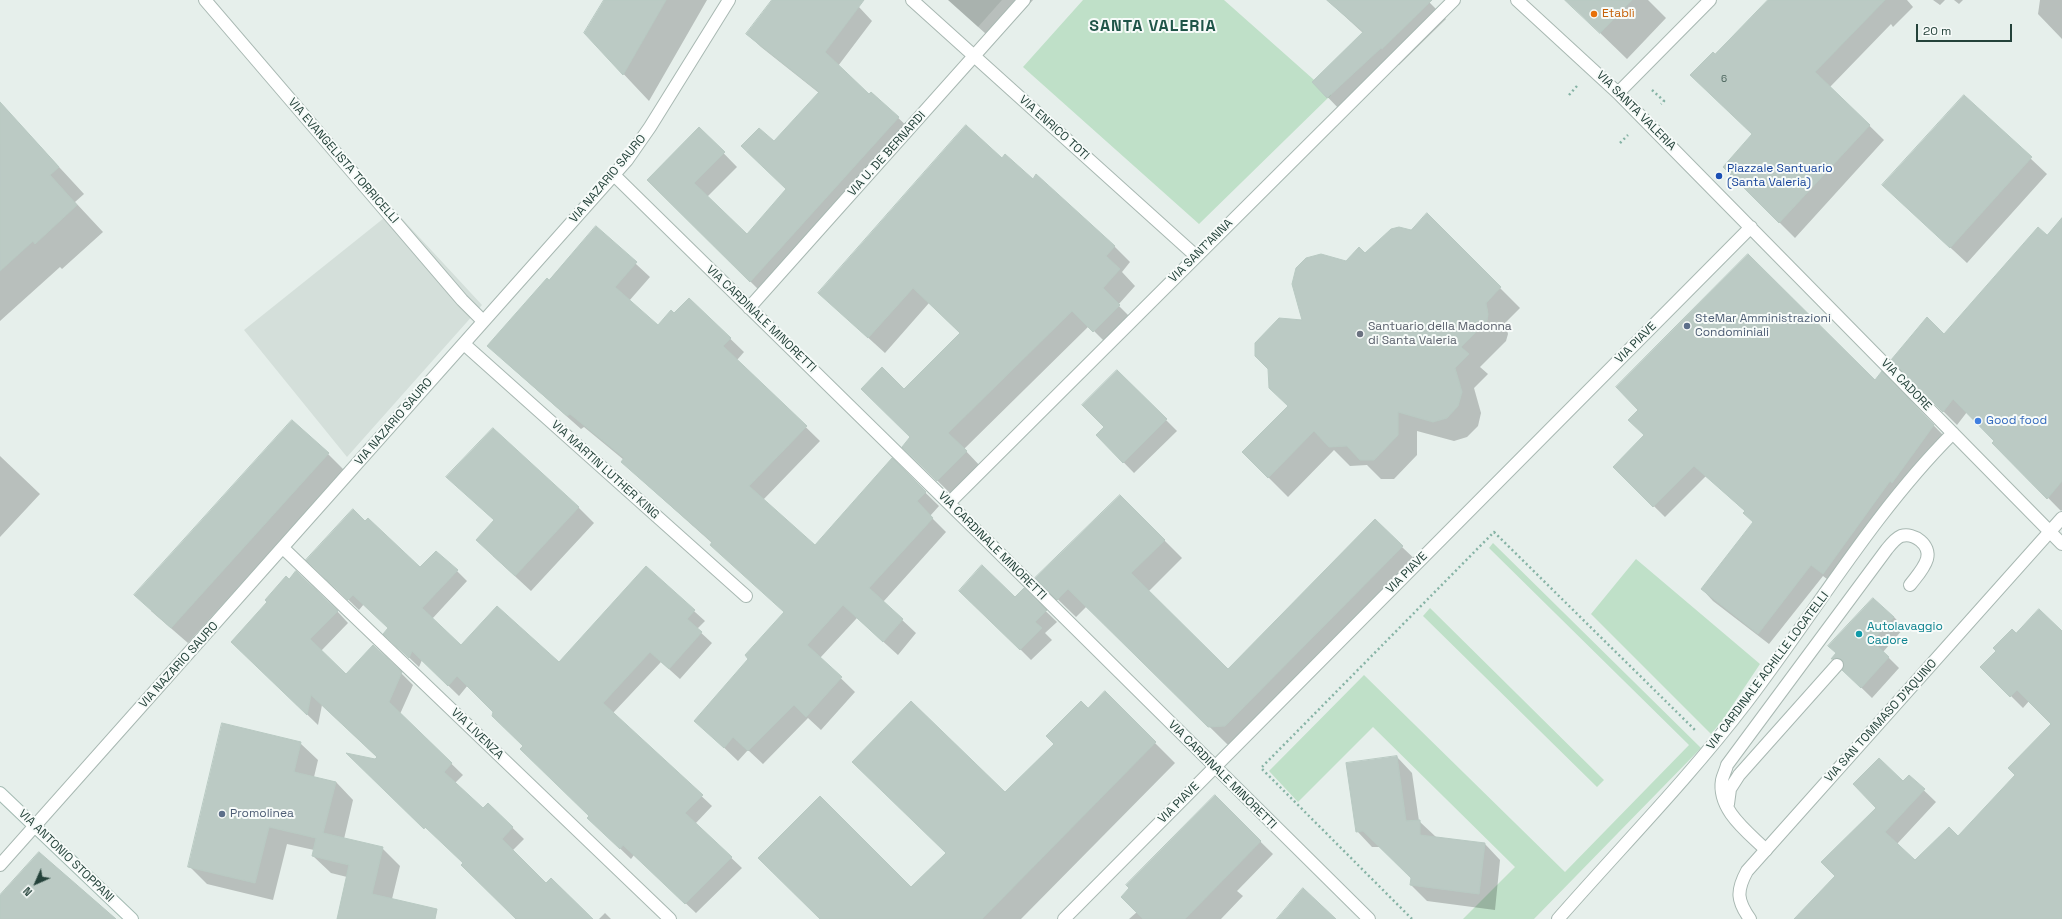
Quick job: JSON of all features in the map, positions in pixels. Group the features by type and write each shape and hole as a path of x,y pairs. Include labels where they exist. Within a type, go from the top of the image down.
{"street":[{"name":"VIA EVANGELISTA TORRICELLI","path":"205,0 462,300 483,321"},
{"name":"VIA NAZARIO SAURO","path":"0,865 36,827 614,175 650,127 729,0"},
{"name":"VIA ENRICO TOTI","path":"912,0 1196,256"},
{"name":"VIA U. DE BERNARDI","path":"749,308 1024,0"},
{"name":"VIA SANT'ANNA","path":"949,503 1454,0"},
{"name":"VIA SANTA VALERIA","path":"1517,0 1618,93 1751,227"},
{"path":"1618,93 1710,0"},
{"name":"VIA CARDINALE MINORETTI","path":"614,175 949,503 1368,919"},
{"name":"VIA CADORE","path":"1751,227 2062,544"},
{"name":"VIA PIAVE","path":"1064,919 1751,227"},
{"name":"VIA MARTIN LUTHER KING","path":"464,344 746,596"},
{"name":"VIA CARDINALE ACHILLE LOCATELLI","path":"1558,919 1712,747 1756,690 1902,488 1925,461 1953,433"},
{"name":"VIA SAN TOMMASO D'AQUINO","path":"1750,919 1744,910 1739,897 1740,883 1747,871 2062,518"},
{"path":"1766,850 1732,814 1724,801 1722,794 1722,780 1727,765 1887,549 1901,536 1911,536 1920,540 1926,546 1928,552 1924,566 1910,585"},
{"name":"VIA LIVENZA","path":"283,548 670,919"},
{"path":"1732,814 1728,802 1728,796 1734,782 1837,665"},
{"name":"VIA ANTONIO STOPPANI","path":"0,793 132,919"}],"path":[{"path":"1412,919 1261,768 1494,532 1712,747"}],"shaded area":[{"path":"948,0 1002,0 978,27"},
{"path":"394,210 482,305 347,457 244,330"}],"green space":[{"path":"1083,0 1224,0 1331,95 1199,224 1023,67"},
{"path":"1493,543 1701,748 1534,919 1463,919 1515,867 1373,727 1298,802 1269,771 1364,675 1565,872 1689,745 1489,548"},
{"path":"1636,559 1760,664 1722,721 1711,734 1591,614"},
{"path":"1430,608 1604,780 1597,787 1423,616"}],"building":[{"path":"604,0 666,0 623,75 584,33"},
{"path":"772,0 864,0 825,52 869,94 871,92 899,117 750,282 647,180 699,127 725,152 694,183 747,234 786,189 741,146 759,128 774,141 819,92 746,34"},
{"path":"1327,0 1432,0 1382,49 1381,48 1327,98 1312,82 1363,32"},
{"path":"1565,0 1632,0 1600,33"},
{"path":"1768,0 1885,0 1815,72 1870,125 1779,223 1723,167 1752,134 1690,75 1713,52 1715,54"},
{"path":"1964,95 2032,157 1950,248 1882,185"},
{"path":"0,102 59,167 50,175 77,205 35,244 33,241 0,271"},
{"path":"966,125 1002,158 1005,154 1033,179 1036,174 1115,246 1106,256 1120,269 1103,288 1120,305 1093,332 1072,311 948,433 967,451 937,481 902,447 910,437 861,389 882,367 904,389 960,333 913,288 868,338 818,293"},
{"name":"Santuario della Madonna di Santa Valeria","path":"1427,213 1501,287 1486,303 1488,314 1487,321 1461,347 1469,354 1455,368 1462,392 1458,406 1447,418 1433,422 1398,412 1398,435 1374,460 1360,460 1347,446 1329,447 1314,431 1268,478 1242,452 1288,406 1269,388 1268,369 1255,356 1255,343 1279,318 1302,320 1292,284 1296,268 1306,258 1321,254 1346,261 1359,247 1365,253 1391,229 1399,227 1411,230"},
{"path":"2062,218 2062,481 2047,499 1992,443 1994,441 1953,399 1943,412 1891,360 1927,317 1944,334 2038,227 2047,235"},
{"path":"596,226 637,262 615,287 658,325 671,310 674,313 689,298 731,338 723,346 807,426 749,486 815,545 892,458 926,492 917,501 933,518 869,588 903,619 883,642 843,605 807,645 842,677 806,717 794,705 748,751 733,737 724,748 694,721 748,659 745,655 784,612 710,545 712,542 621,462 624,458 570,414 567,416 487,346 547,278 549,280"},
{"path":"1748,254 1875,380 1882,371 1934,425 1892,483 1890,481 1823,574 1811,565 1758,634 1701,589 1753,522 1743,513 1745,511 1694,466 1653,507 1613,467 1644,435 1628,420 1638,410 1616,387"},
{"path":"1117,370 1167,419 1123,463 1096,435 1104,427 1082,405"},
{"path":"292,420 329,453 171,628 134,595"},
{"path":"493,428 579,507 515,576 476,540 494,520 446,477"},
{"path":"1120,495 1165,540 1131,573 1228,669 1375,519 1403,546 1225,726 1208,727 1068,589 1057,600 1035,578"},
{"path":"353,509 365,521 368,518 420,567 436,551 458,570 422,608 461,645 497,606 559,662 646,566 695,610 687,619 702,632 669,669 650,652 603,703 703,795 685,813 732,857 685,904 623,845 620,849 587,818 589,816 520,749 523,746 492,716 493,712 457,676 448,686 412,651 409,658 383,634 388,628 353,595 348,600 306,560"},
{"path":"982,565 1015,597 1024,588 1047,610 1035,622 1042,628 1020,650 959,591"},
{"path":"296,571 338,611 310,639 346,674 373,645 402,672 389,702 452,763 444,772 483,808 488,803 513,827 502,839 546,883 551,878 593,919 516,919 461,865 463,863 425,827 424,829 346,753 375,759 377,757 311,695 307,715 231,642 267,602 265,600 286,576 289,579"},
{"name":"Autolavaggio Cadore","path":"1873,598 1894,617 1872,641 1889,657 1861,688 1842,670 1844,666 1842,660 1838,658 1831,659 1836,653 1828,646"},
{"path":"2039,609 2062,631 2062,919 1794,919 1835,876 1821,862 1876,808 1853,784 1879,758 1903,781 1909,775 1925,789 1885,832 1915,860 1949,827 1958,836 2015,775 2008,768 2051,724 2017,690 2010,697 1980,667 1996,651 1993,648 2012,629 2016,633"},
{"path":"1105,691 1156,742 982,919 820,919 758,858 820,796 911,887 946,853 852,762 911,701 1005,792 1054,744 1046,736 1081,701 1088,708"},
{"path":"222,723 301,742 294,772 336,782 323,833 383,847 372,894 437,909 435,919 337,919 349,865 312,856 316,838 269,827 255,883 188,867"},
{"path":"1397,756 1406,821 1420,820 1420,835 1485,843 1479,894 1410,885 1411,878 1363,831 1356,832 1346,763"},
{"path":"1215,795 1261,841 1185,919 1143,919 1121,897 1129,888 1126,885"},
{"path":"39,852 116,919 0,919 0,895"},
{"path":"1303,888 1336,919 1277,919"}],"place":[{"name":"Etablì","path":"1594,14"},
{"name":"Piazzale Santuario (Santa Valeria)","path":"1719,176"},
{"name":"SteMar Amministrazioni Condominiali","path":"1687,326"},
{"name":"Santuario della Madonna di Santa Valeria","path":"1360,334"},
{"name":"Good food","path":"1978,421"},
{"name":"Autolavaggio Cadore","path":"1859,634"},
{"name":"Promolinea","path":"222,814"}],"district":[{"name":"SANTA VALERIA","path":"1153,27"}]}
